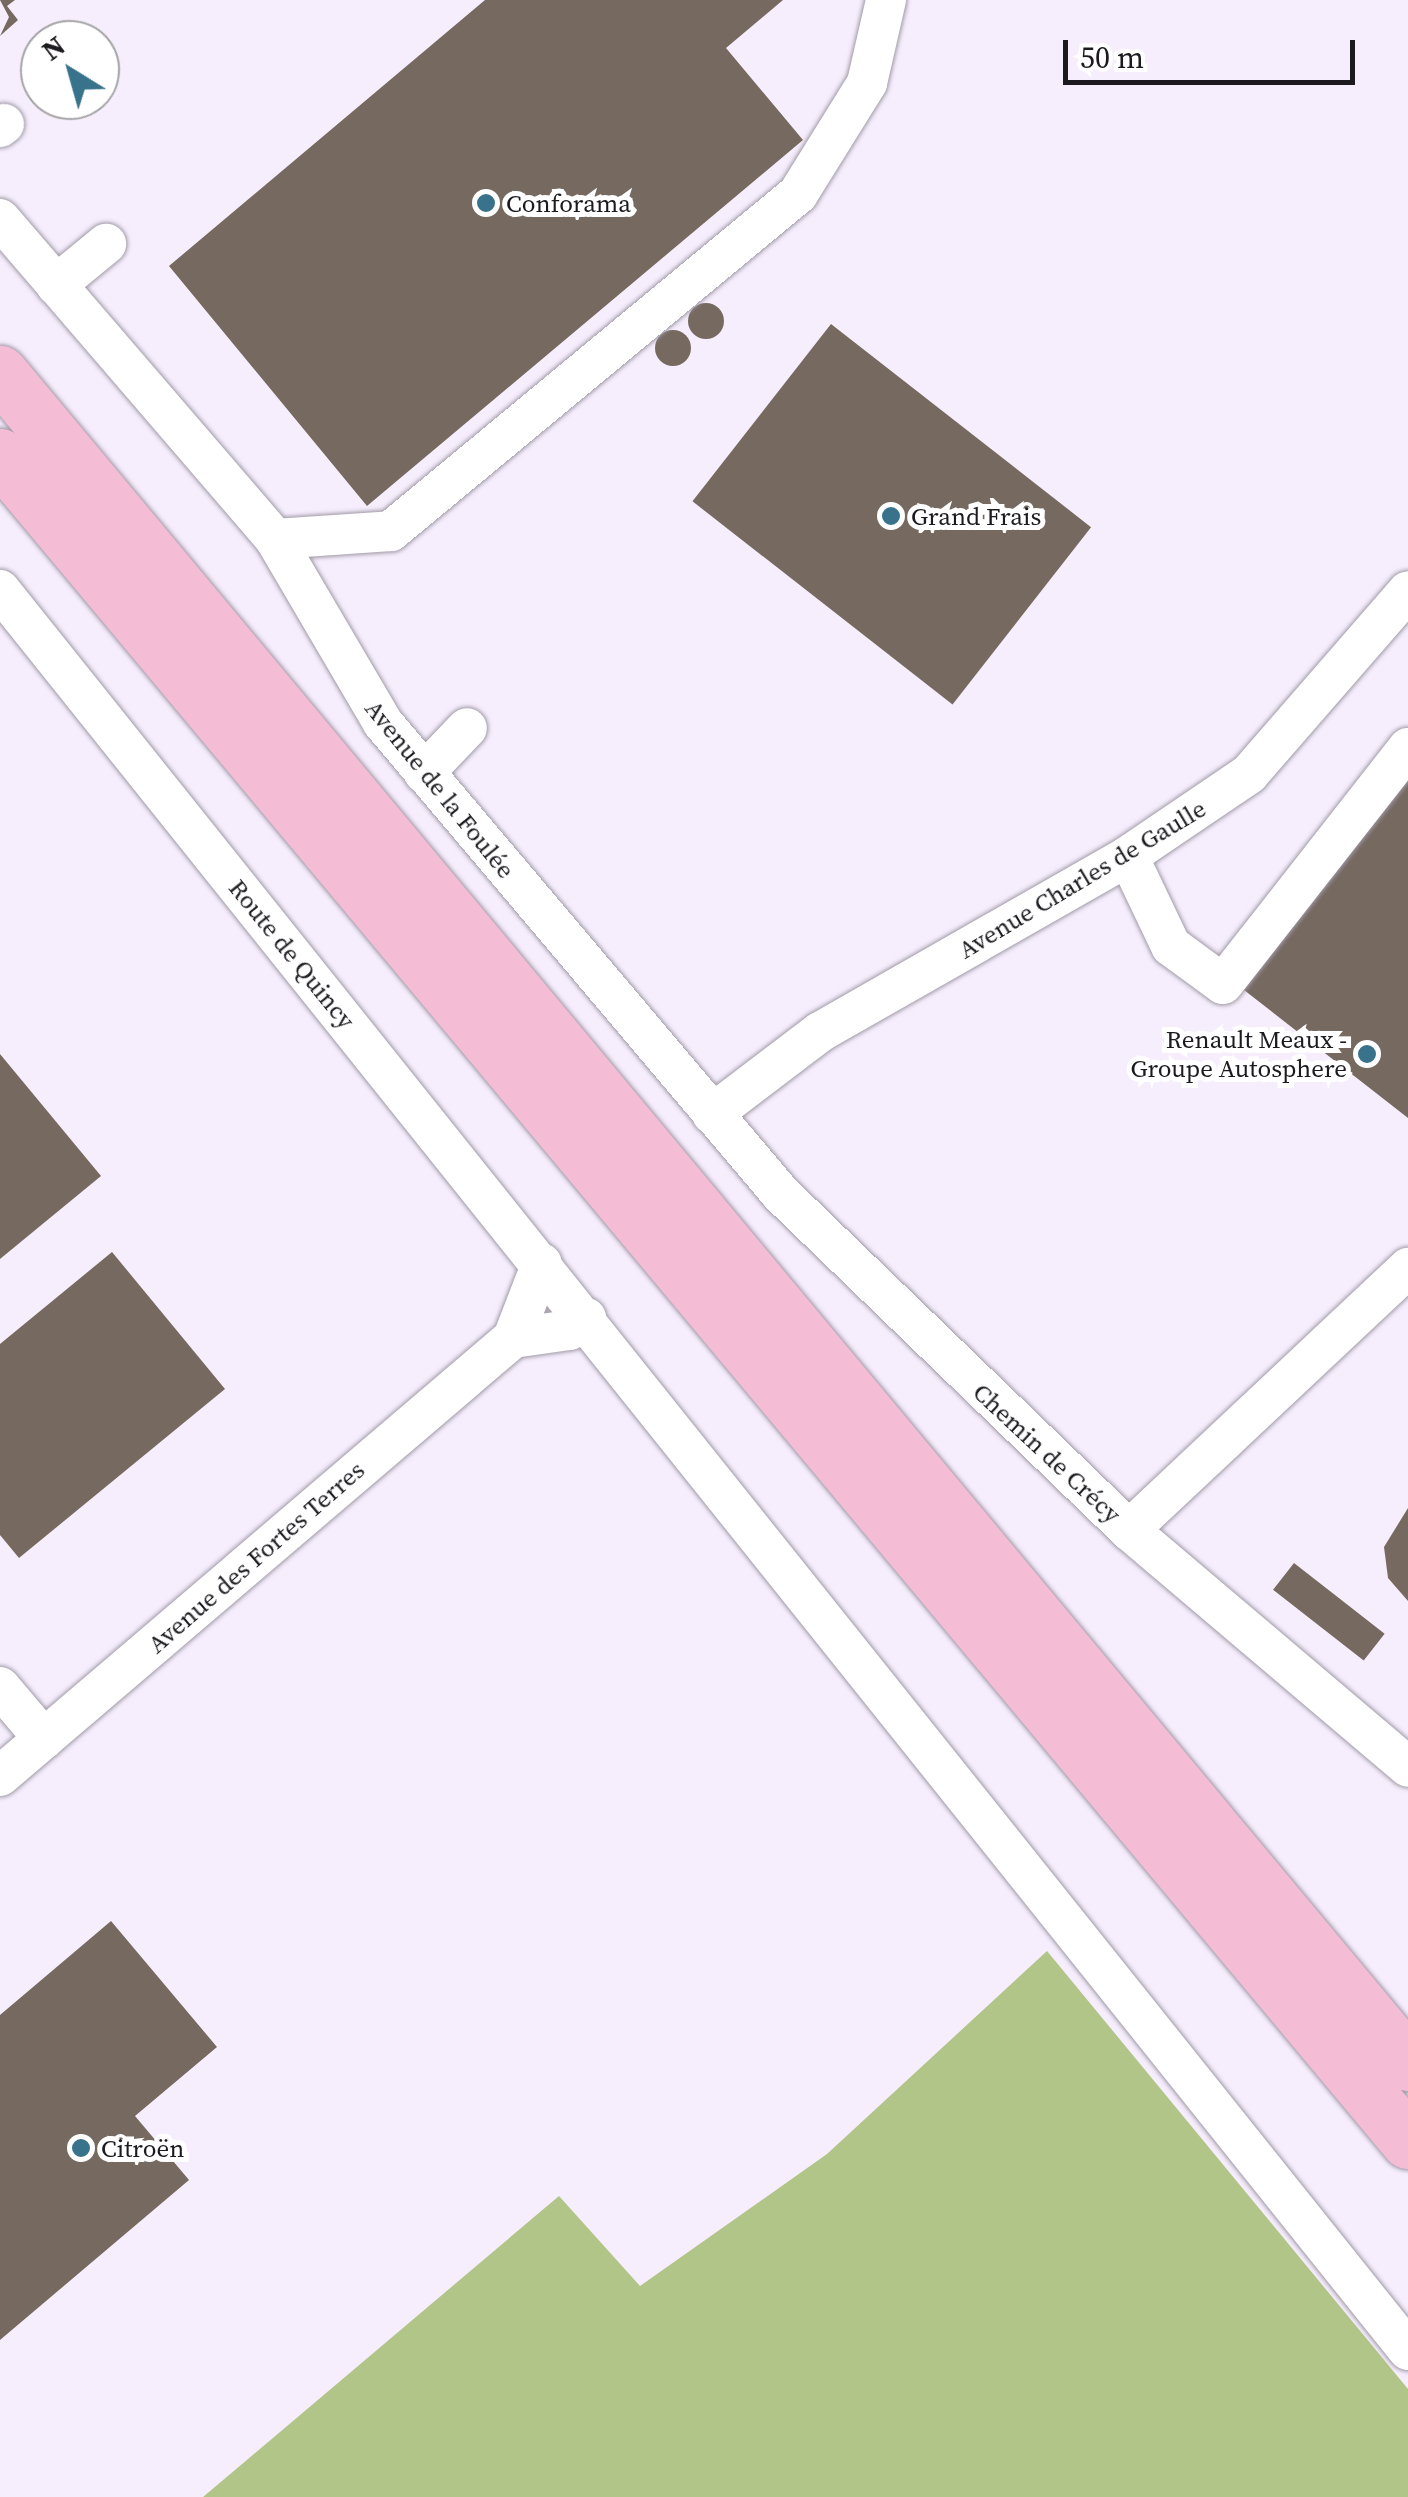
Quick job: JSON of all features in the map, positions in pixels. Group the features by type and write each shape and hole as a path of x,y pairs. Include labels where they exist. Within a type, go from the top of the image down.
{"highway":[{"path":"0,373 1408,2063"},
{"path":"0,456 1408,2141"}],"street":[{"path":"275,539 391,531 798,194 867,83 886,0"},
{"name":"Avenue de la Foulée","path":"0,219 275,539 348,672 424,773 712,1114"},
{"path":"56,285 106,244"},
{"name":"Route de Quincy","path":"0,590 1408,2350"},
{"name":"Avenue Charles de Gaulle","path":"712,1114 820,1032 1128,856 1249,774 1408,591"},
{"path":"424,773 467,728"},
{"path":"1128,856 1171,946 1222,984 1408,748"},
{"name":"Chemin de Crécy","path":"712,1114 910,1326 1129,1530 1408,1767"},
{"name":"Avenue des Fortes Terres","path":"0,1776 512,1338 542,1263"},
{"path":"1129,1530 1408,1268"},
{"path":"512,1338 569,1330 586,1318"},
{"path":"0,1687 44,1738"}],"green space":[{"path":"1047,1951 1408,2389 1408,2497 203,2497 559,2196 640,2286 827,2154"}],"building":[{"path":"0,0 15,0 7,6 18,20 0,36 9,17"},
{"name":"Conforama","path":"485,0 783,0 726,48 803,140 367,506 169,266"},
{"path":"706,303 719,308 724,321 719,334 706,339 693,334 688,321 693,308"},
{"name":"Grand Frais","path":"831,324 1091,527 953,704 692,501"},
{"path":"673,330 686,335 691,348 686,361 673,366 660,361 655,348 660,335"},
{"name":"Renault Meaux - Groupe Autosphere","path":"1408,779 1408,1118 1244,990"},
{"path":"0,1054 101,1176 0,1259"},
{"path":"112,1252 225,1389 19,1558 0,1535 0,1344"},
{"path":"1408,1508 1408,1601 1388,1578 1384,1547"},
{"path":"1294,1563 1385,1634 1364,1661 1273,1590"},
{"name":"Citroën","path":"111,1921 217,2047 135,2116 189,2180 0,2340 0,2015"}],"place":[{"name":"Conforama","path":"486,203"},
{"name":"Grand Frais","path":"891,516"},
{"name":"Renault Meaux - Groupe Autosphere","path":"1367,1054"},
{"name":"Citroën","path":"81,2148"}]}
